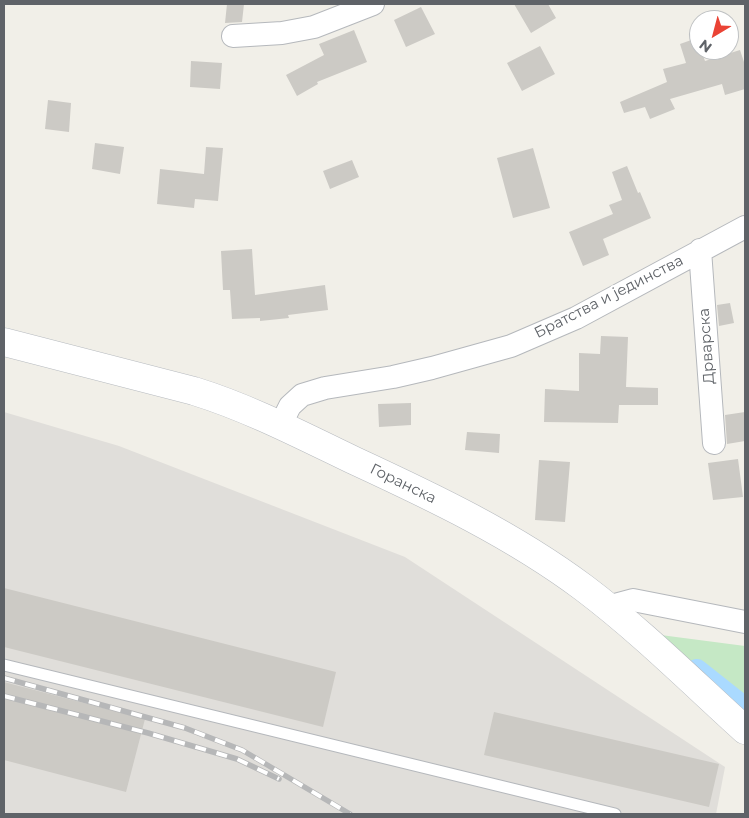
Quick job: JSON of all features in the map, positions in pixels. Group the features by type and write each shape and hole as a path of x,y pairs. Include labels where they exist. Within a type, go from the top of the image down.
{"main road":[{"name":"Горанска","path":"4,342 194,391 234,405 411,487 496,531 536,555 607,607 745,730"}],"street":[{"path":"233,36 282,33 314,27 373,4"},
{"name":"Братства и јединства","path":"280,426 290,406 302,395 325,388 393,377 432,368 511,346 576,318 745,227"},
{"name":"Дрварска","path":"700,250 714,443"},
{"path":"607,607 633,600 745,622"}],"lane":[{"path":"4,665 615,814"}],"shaded area":[{"path":"4,412 119,446 405,557 725,767 716,814 4,814"}],"green space":[{"path":"653,634 745,646 745,708 667,647"}],"building":[{"path":"227,4 244,4 242,22 225,23"},
{"path":"514,4 548,4 556,18 531,33"},
{"path":"421,7 435,34 406,47 394,20"},
{"path":"354,30 367,62 317,82 318,84 297,96 286,75 324,55 319,44"},
{"path":"689,41 689,60 739,60 740,50 745,65 745,89 725,95 722,84 670,99 675,109 650,119 645,107 624,113 620,102 667,82 663,69 686,63 680,44"},
{"path":"540,46 555,74 522,91 507,63"},
{"path":"191,61 222,63 220,89 190,87"},
{"path":"48,100 71,103 69,132 45,129"},
{"path":"95,143 124,147 120,174 92,169"},
{"path":"206,147 223,148 218,201 195,199 194,208 157,204 160,169 204,174"},
{"path":"533,148 550,208 513,218 497,158"},
{"path":"352,160 359,177 330,189 323,171"},
{"path":"627,166 651,218 603,239 609,255 583,266 569,232 613,214 609,205 622,200 612,172"},
{"path":"252,249 255,295 325,285 328,310 288,315 289,318 260,321 260,318 232,319 230,290 223,290 221,251"},
{"path":"730,303 734,323 719,326 717,305"},
{"path":"601,336 628,337 626,387 658,388 658,405 619,405 618,423 544,422 545,389 579,391 579,353 600,354"},
{"path":"411,403 411,425 379,427 378,404"},
{"path":"745,412 745,441 727,444 725,415"},
{"path":"467,432 500,434 499,453 465,450"},
{"path":"738,459 743,497 713,500 708,463"},
{"path":"539,460 570,462 565,522 535,520"},
{"path":"4,588 336,672 323,727 4,647"},
{"path":"4,682 145,719 126,792 4,760"},
{"path":"494,712 719,764 709,807 484,755"}],"waterway":[{"path":"697,670 745,708"}],"railway":[{"path":"4,678 185,728 242,750 350,814"},
{"path":"4,696 148,733 237,759 279,779"}]}
